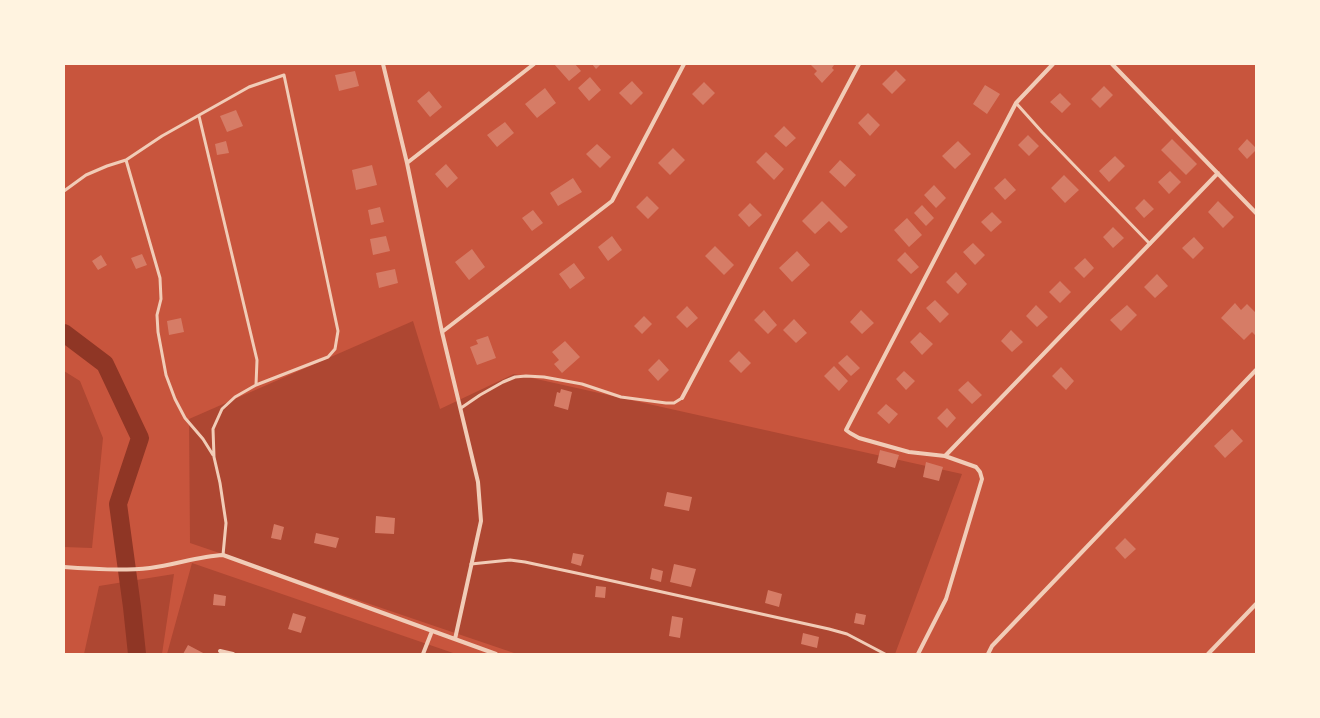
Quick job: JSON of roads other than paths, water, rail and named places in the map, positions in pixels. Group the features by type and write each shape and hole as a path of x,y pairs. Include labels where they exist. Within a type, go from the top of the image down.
{"street":[{"path":"383,64 407,163 442,332 478,482 481,521 455,639"},
{"path":"407,163 534,64"},
{"path":"442,332 612,201 684,64"},
{"path":"682,398 859,64"},
{"path":"918,654 946,599 982,479 980,472 976,467 945,456 909,452 859,438 846,430 1016,103 1053,64"},
{"path":"1112,64 1256,213"},
{"path":"945,456 1218,173"},
{"path":"988,654 992,646 1256,370"},
{"path":"64,566 101,569 150,568 208,556 223,555 496,654"},
{"path":"1208,654 1256,604"},
{"path":"423,654 432,631"},
{"path":"220,651 233,654"}],"lane":[{"path":"64,191 86,175 126,160 162,136 249,87 284,75 338,331 335,348 328,357 256,385 235,397 222,409 213,429 214,457 220,483 226,523 223,555"},
{"path":"1016,103 1150,244"},
{"path":"199,116 257,360 256,385"},
{"path":"126,160 160,278 162,299 157,315 158,332 166,375 175,400 185,418 203,439 214,457"},
{"path":"461,408 502,382 515,377 526,376 544,377 582,384 621,397 666,403 674,403 682,398"},
{"path":"471,564 510,560 581,574 829,629 852,636 885,654"}],"waterway":[{"path":"64,333 105,364 140,438 118,504 137,654"}]}
